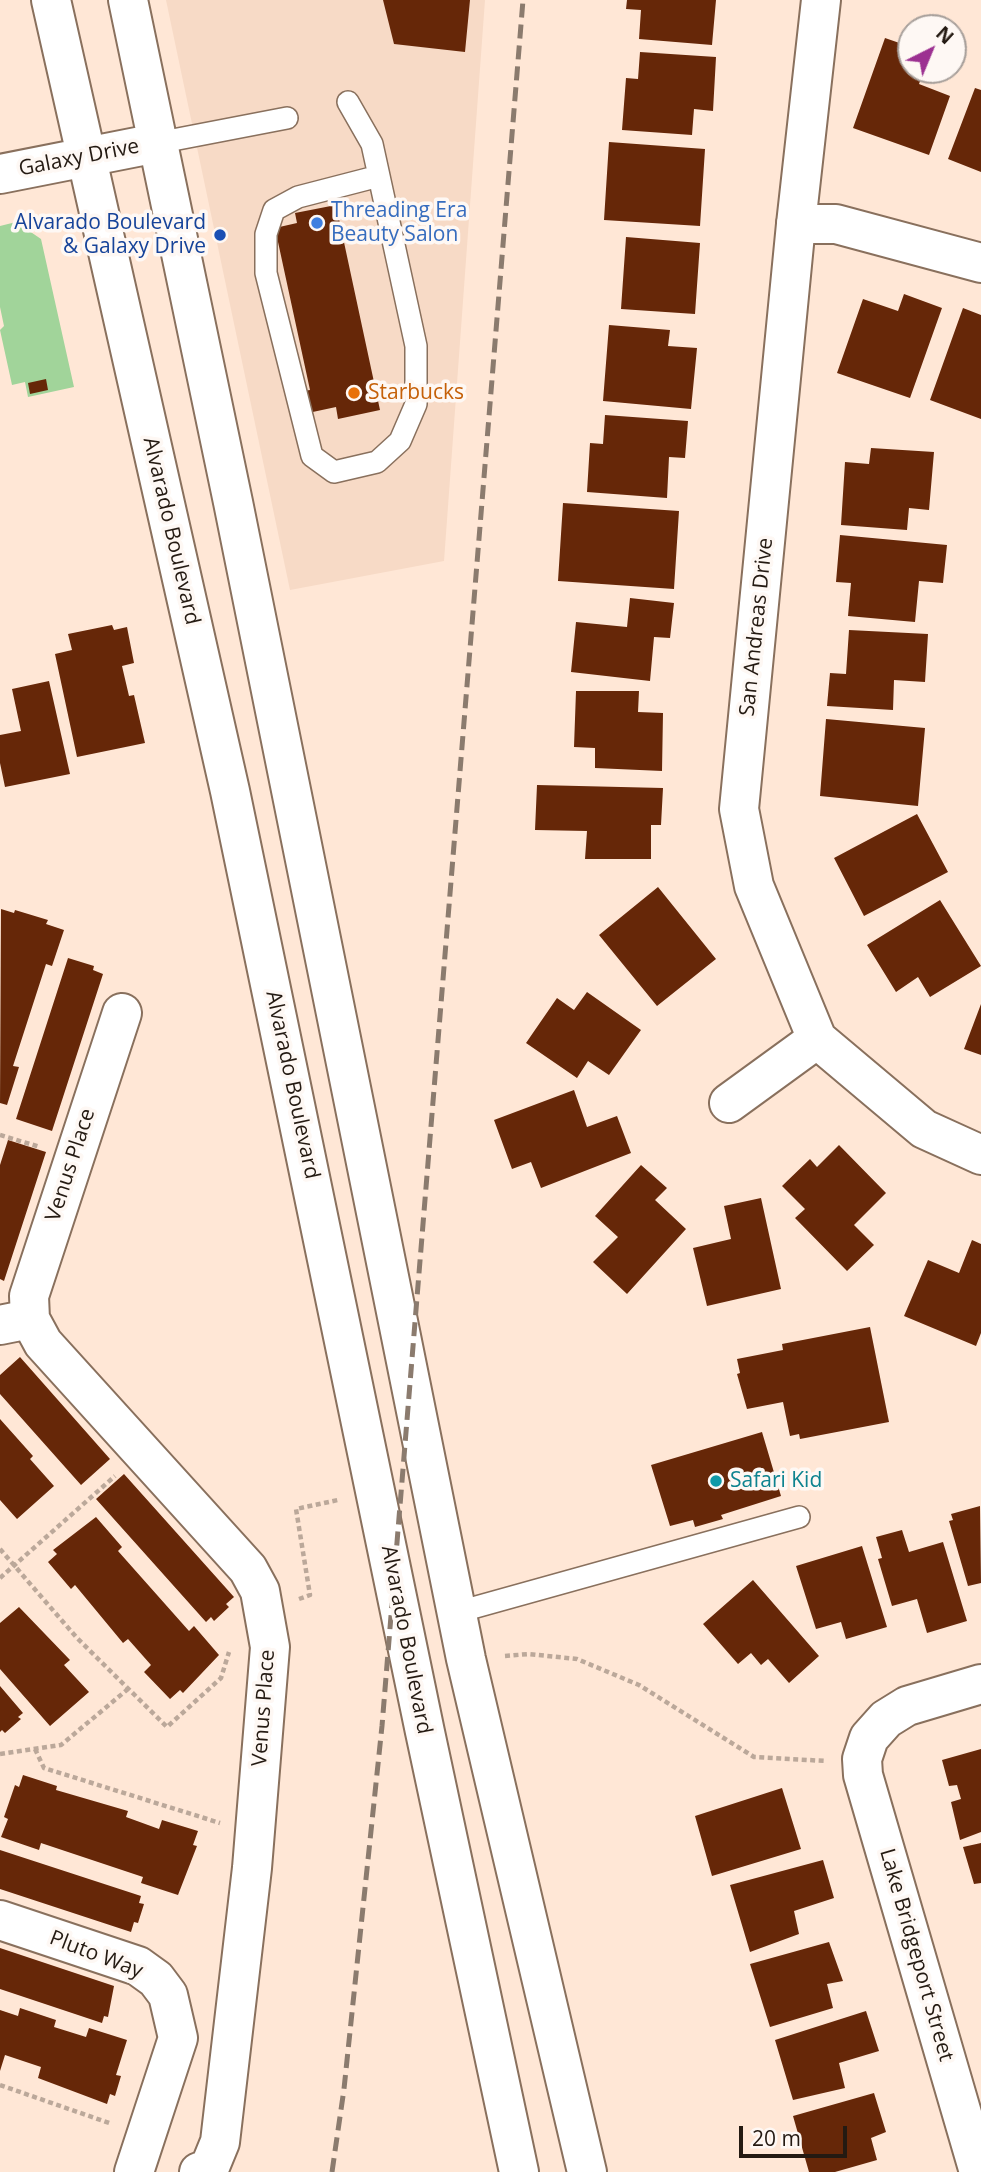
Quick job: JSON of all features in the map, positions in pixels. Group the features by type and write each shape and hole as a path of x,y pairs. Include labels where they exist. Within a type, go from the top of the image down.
{"main road":[{"name":"Alvarado Boulevard","path":"51,0 230,791 520,2172"},
{"path":"128,0 239,529 466,1659 587,2172"},
{"name":"San Andreas Drive","path":"821,0 796,224 739,809 754,886 817,1040 924,1129 981,1155"},
{"name":"Galaxy Drive","path":"0,174 158,143"},
{"path":"796,224 836,224 981,263"},
{"name":"Venus Place","path":"121,1013 29,1296 15,1322 43,1343 248,1569 260,1591 270,1647 255,1834 220,2143 209,2169 200,2172"},
{"path":"729,1103 817,1040"},
{"path":"865,1749 886,1720 907,1706 981,1684"},
{"name":"Lake Bridgeport Street","path":"865,1749 863,1775 979,2172"},
{"name":"Pluto Way","path":"0,1920 138,1966 156,1979 168,1995 178,2038 134,2172"}],"lane":[{"path":"348,102 372,144 379,176 416,346 416,404 400,441 377,462 334,472 312,456 266,273 266,234 274,210 298,197 379,176"},
{"path":"158,143 287,118"},
{"path":"458,1612 799,1517"}],"path":[{"path":"0,1578 142,1452"},
{"path":"0,1549 77,1639 167,1727 221,1678 241,1614 279,1608 310,1595 296,1509 377,1493"},
{"path":"466,1659 529,1654 577,1659 639,1685 754,1757 810,1762 865,1749"},
{"path":"0,1754 61,1745 128,1689"},
{"path":"35,1749 44,1768 255,1834"},
{"path":"0,2085 146,2136"}],"shaded area":[{"path":"166,0 485,0 444,561 290,590"}],"green space":[{"path":"16,222 41,239 74,387 28,397 25,382 12,385 0,330 4,326 0,307 0,226"}],"building":[{"path":"383,0 470,0 465,52 394,44"},
{"path":"627,0 716,0 712,45 639,39 641,10 626,9"},
{"path":"885,38 897,42 897,84 919,84 950,96 929,155 853,128"},
{"path":"640,52 716,57 713,111 694,109 692,135 622,130 626,78 638,79"},
{"path":"975,88 981,90 981,172 948,159"},
{"path":"609,142 705,149 700,226 604,220"},
{"path":"336,205 380,410 338,419 336,407 308,413 304,391 310,390 275,228 297,223 295,213"},
{"path":"626,237 700,243 695,314 621,309"},
{"path":"904,294 942,308 910,398 837,373 863,299 898,311"},
{"path":"963,308 981,315 981,419 930,400"},
{"path":"609,325 670,330 668,346 697,348 691,409 603,401"},
{"path":"46,379 48,390 30,394 28,383"},
{"path":"605,415 688,421 685,458 669,457 667,498 587,492 590,443 603,444"},
{"path":"871,448 934,452 929,510 909,508 907,530 841,525 845,462 869,464"},
{"path":"563,503 679,511 674,589 558,581"},
{"path":"840,535 947,545 943,583 919,581 915,622 848,616 851,583 836,582"},
{"path":"630,598 674,603 670,638 654,637 650,681 571,672 576,622 627,627"},
{"path":"112,625 114,630 127,627 134,663 122,666 129,696 134,695 145,743 77,757 55,654 72,650 68,634"},
{"path":"849,630 928,634 925,682 894,680 893,710 827,706 830,673 846,674"},
{"path":"49,681 70,774 5,787 0,763 0,735 21,731 12,689"},
{"path":"576,691 639,691 638,712 663,713 662,771 595,768 595,748 574,747"},
{"path":"826,719 925,728 918,806 820,796"},
{"path":"537,785 663,788 661,825 651,825 651,859 585,859 587,831 535,830"},
{"path":"917,814 948,872 864,916 834,858"},
{"path":"658,887 716,959 657,1006 599,935"},
{"path":"940,900 981,966 930,997 918,977 896,992 867,945"},
{"path":"1,909 14,913 15,910 48,920 46,924 64,930 52,966 46,964 13,1066 19,1067 7,1105 0,1103"},
{"path":"68,958 94,966 93,970 103,974 52,1131 16,1119"},
{"path":"587,992 641,1030 609,1075 588,1061 577,1078 526,1043 557,998 574,1010"},
{"path":"981,1004 981,1055 964,1049"},
{"path":"574,1090 587,1127 617,1116 631,1153 541,1188 531,1162 512,1169 494,1120"},
{"path":"8,1140 46,1152 4,1281 0,1279 0,1165"},
{"path":"839,1145 886,1193 854,1225 874,1245 847,1271 795,1218 805,1209 782,1186 810,1159 817,1167"},
{"path":"641,1165 667,1188 655,1200 686,1229 627,1294 593,1262 618,1237 595,1216"},
{"path":"761,1198 781,1289 707,1306 693,1248 731,1239 724,1206"},
{"path":"972,1240 981,1244 981,1333 976,1346 904,1316 928,1260 959,1273"},
{"path":"870,1327 889,1422 800,1439 799,1434 790,1436 783,1402 747,1409 737,1374 740,1373 737,1359 783,1350 782,1344"},
{"path":"20,1357 110,1459 81,1485 0,1394 0,1375"},
{"path":"0,1419 33,1456 30,1459 54,1486 17,1519 0,1500"},
{"name":"Safari Kid","path":"762,1432 781,1496 721,1515 723,1519 695,1527 693,1520 670,1526 651,1465"},
{"path":"124,1474 234,1597 226,1604 229,1607 214,1621 211,1617 206,1622 96,1499"},
{"path":"980,1506 981,1583 968,1586 949,1521 953,1520 951,1514"},
{"path":"96,1517 122,1547 118,1551 189,1631 194,1626 219,1655 183,1693 180,1690 170,1699 144,1672 151,1665 128,1639 123,1643 75,1585 71,1589 48,1562 57,1554 53,1550"},
{"path":"902,1530 909,1552 943,1542 967,1621 927,1633 917,1599 892,1606 878,1559 882,1558 876,1537"},
{"path":"862,1546 887,1627 846,1639 841,1622 816,1629 796,1566"},
{"path":"753,1580 819,1656 789,1683 768,1659 761,1665 751,1653 738,1664 703,1624"},
{"path":"19,1607 70,1660 64,1665 89,1692 50,1726 0,1669 0,1623"},
{"path":"0,1686 23,1713 18,1717 21,1719 5,1733 2,1730 0,1732"},
{"path":"981,1749 981,1832 960,1840 951,1802 961,1799 957,1785 949,1786 942,1760"},
{"path":"23,1775 57,1786 56,1790 128,1811 126,1817 159,1829 162,1820 198,1831 193,1845 197,1846 178,1895 141,1883 143,1877 41,1843 39,1850 1,1837 8,1819 4,1817 15,1785 19,1787"},
{"path":"782,1788 801,1849 712,1876 695,1816"},
{"path":"981,1843 981,1883 974,1884 963,1847"},
{"path":"0,1850 141,1896 139,1903 144,1904 138,1923 134,1922 131,1932 0,1889"},
{"path":"823,1860 834,1898 794,1911 799,1934 750,1952 730,1885"},
{"path":"829,1942 843,1981 827,1984 833,2008 770,2027 750,1964"},
{"path":"0,1948 114,1986 108,2017 104,2016 102,2023 0,1989"},
{"path":"20,2008 56,2020 54,2027 86,2037 89,2028 127,2040 116,2075 121,2076 115,2096 110,2094 107,2104 38,2078 41,2067 5,2055 0,2071 0,2010 18,2016"},
{"path":"866,2011 879,2051 839,2063 845,2088 793,2100 775,2040"},
{"path":"874,2093 886,2132 871,2138 877,2160 835,2172 809,2172 793,2116"}],"railway":[{"path":"332,2172 344,2089 382,1726 523,0"}],"place":[{"name":"Threading Era Beauty Salon","path":"317,223"},
{"name":"Alvarado Boulevard & Galaxy Drive","path":"220,235"},
{"name":"Starbucks","path":"354,393"},
{"name":"Safari Kid","path":"716,1481"}]}
